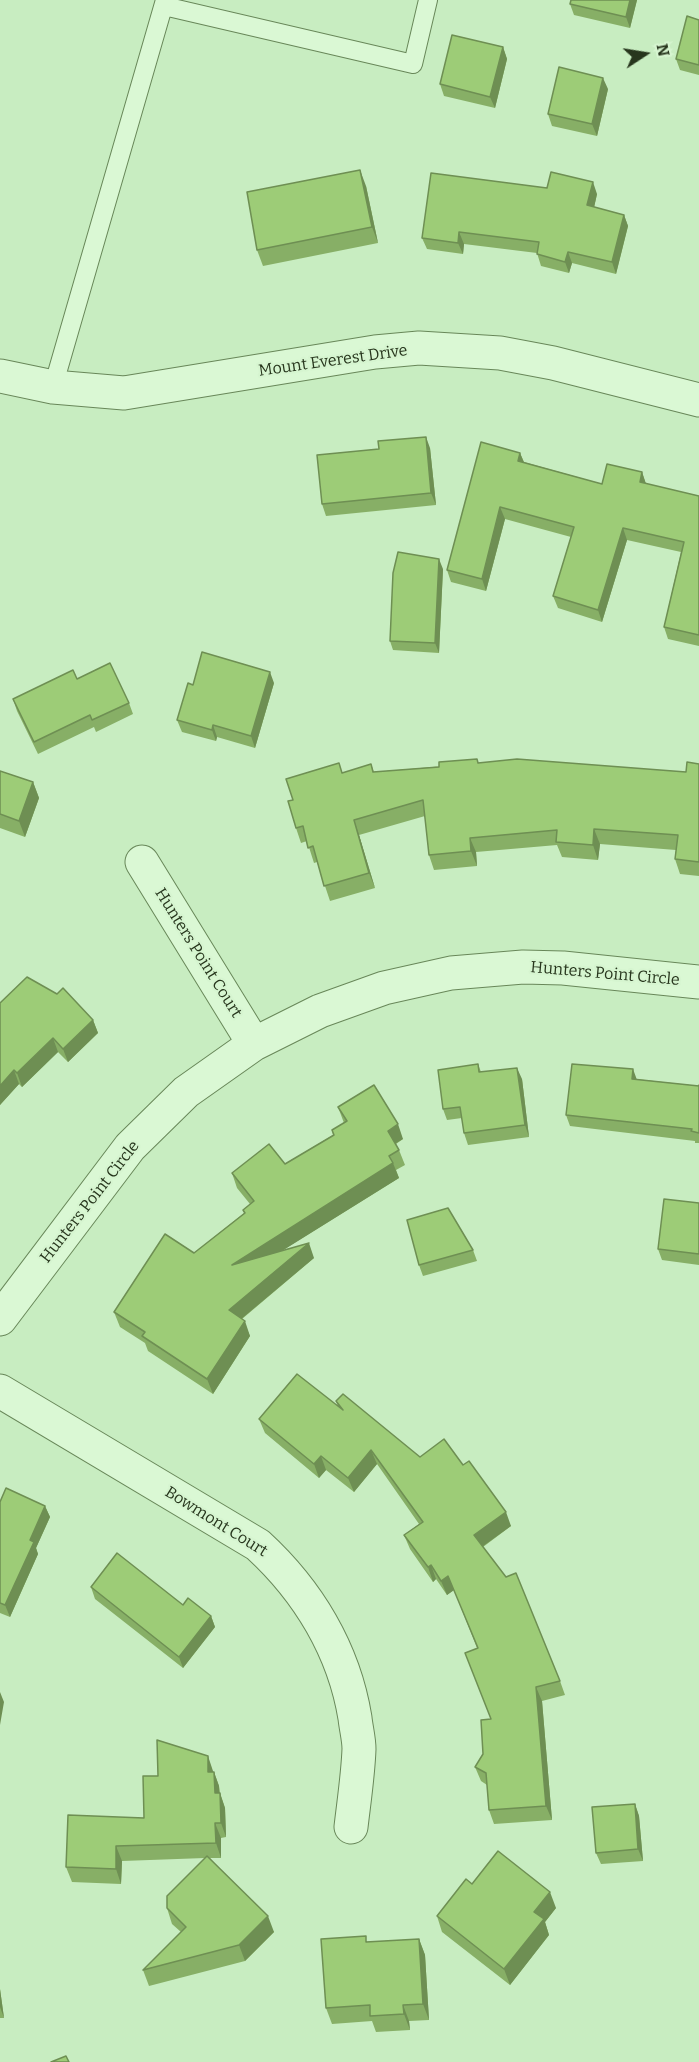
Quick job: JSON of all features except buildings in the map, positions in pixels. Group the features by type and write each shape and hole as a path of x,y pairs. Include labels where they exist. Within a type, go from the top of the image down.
{"street":[{"name":"Mount Everest Drive","path":"0,376 53,387 124,393 375,352 419,348 510,355 552,363 699,400"},
{"name":"Hunters Point Court","path":"142,862 254,1044"},
{"name":"Hunters Point Circle","path":"0,1319 130,1147 186,1092 254,1044 320,1011 384,988 451,973 522,967 563,968 699,982"},
{"name":"Bowmont Court","path":"0,1391 258,1545 307,1598 333,1642 351,1693 359,1748 351,1827"}],"lane":[{"path":"53,387 164,3 413,64 428,0"}]}
